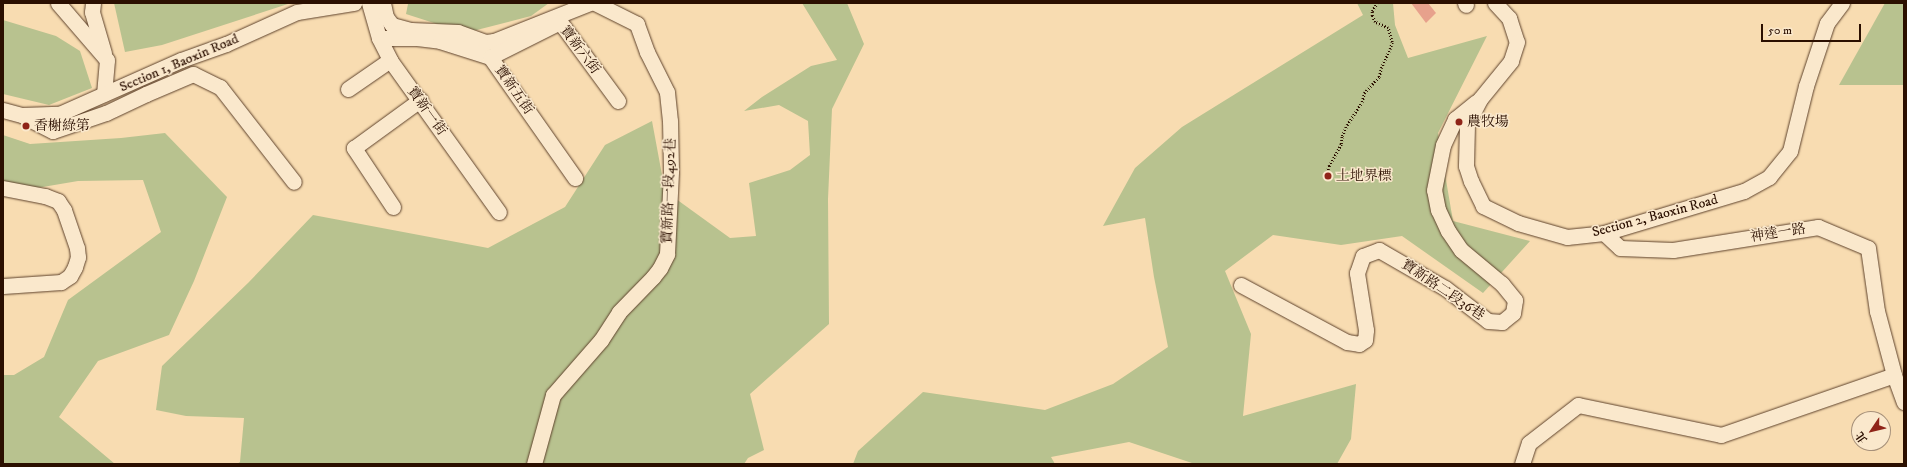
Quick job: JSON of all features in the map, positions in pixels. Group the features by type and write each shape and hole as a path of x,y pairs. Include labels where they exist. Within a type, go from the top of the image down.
{"street":[{"path":"58,3 106,60"},
{"path":"93,3 92,12 106,60 104,94"},
{"name":"Section 1, Baoxin Road","path":"3,110 22,115 59,114 297,12 354,3"},
{"name":"寶新一街","path":"369,3 379,38 390,60 499,212"},
{"path":"383,3 386,17 392,25 411,30 458,32 486,42 494,41 590,3"},
{"name":"寶新路一段492巷","path":"534,464 553,396 601,340 619,312 657,273 667,254 671,171 670,121 667,92 647,52 637,24 595,3"},
{"name":"Section 2, Baoxin Road","path":"1496,3 1509,18 1517,42 1511,61 1480,99 1468,124 1466,166 1471,181 1483,206 1518,223 1567,237 1604,233 1744,191 1769,177 1790,151 1806,86 1827,24 1842,3"},
{"name":"寶新六街","path":"490,57 560,22 618,101"},
{"name":"寶新五街","path":"379,38 417,38 440,41 490,57 576,178"},
{"path":"348,89 390,60"},
{"path":"22,115 53,131 106,113 193,74 220,88 294,182"},
{"name":"寶新路二段36巷","path":"1241,285 1347,342 1359,344 1365,340 1366,330 1357,273 1363,256 1379,250 1445,288 1488,321 1502,322 1513,313 1515,300 1502,284 1461,250 1448,231 1438,210 1434,190 1443,145 1455,119 1480,99"},
{"path":"393,207 354,148 420,100"},
{"path":"3,188 45,196 58,201 69,225 77,248 78,257 70,276 61,282 3,286"},
{"name":"神達一路","path":"1604,233 1620,248 1673,250 1818,227 1868,248 1877,311 1894,374 1904,402"},
{"path":"1522,464 1529,443 1578,406 1722,435 1894,374"}],"path":[{"path":"1325,178 1329,166 1341,144 1342,136 1347,124 1362,102 1363,94 1379,77 1381,68 1390,49 1392,42 1388,28 1375,22 1372,16 1372,11 1376,3"}],"green space":[{"path":"114,3 291,3 162,45 125,52"},
{"path":"549,3 531,16 465,33 406,14 408,4"},
{"path":"802,3 847,3 864,44 832,109 828,199 829,324 750,394 764,450 748,458 744,464 237,464 240,462 244,418 186,416 156,410 162,366 248,283 313,215 488,248 565,207 605,145 652,121 665,191 730,238 756,236 749,183 790,170 810,155 808,121 779,105 744,111 762,97 811,66 837,60"},
{"path":"1357,3 1393,3 1395,25 1408,58 1487,36 1438,133 1453,221 1530,241 1483,293 1402,236 1341,245 1273,235 1225,271 1251,334 1243,416 1356,384 1351,439 1337,464 1195,464 1129,442 1051,457 1055,464 853,464 858,451 923,392 1045,410 1113,384 1168,347 1154,277 1145,218 1103,226 1135,168 1182,127 1363,15"},
{"path":"1885,3 1904,3 1904,85 1839,85"},
{"path":"3,20 56,36 80,51 92,88 49,105 3,94"},
{"path":"165,133 227,197 194,281 169,335 98,361 59,417 115,464 3,464 3,375 14,375 44,357 68,300 161,232 143,180 78,181 13,192 3,187 3,135 30,144 121,138"}],"building":[{"path":"1411,3 1428,3 1436,13 1426,23"}],"place":[{"name":"農牧場","path":"1459,122"},
{"name":"香榭綠第","path":"26,126"},
{"name":"土地界標","path":"1328,176"}]}
